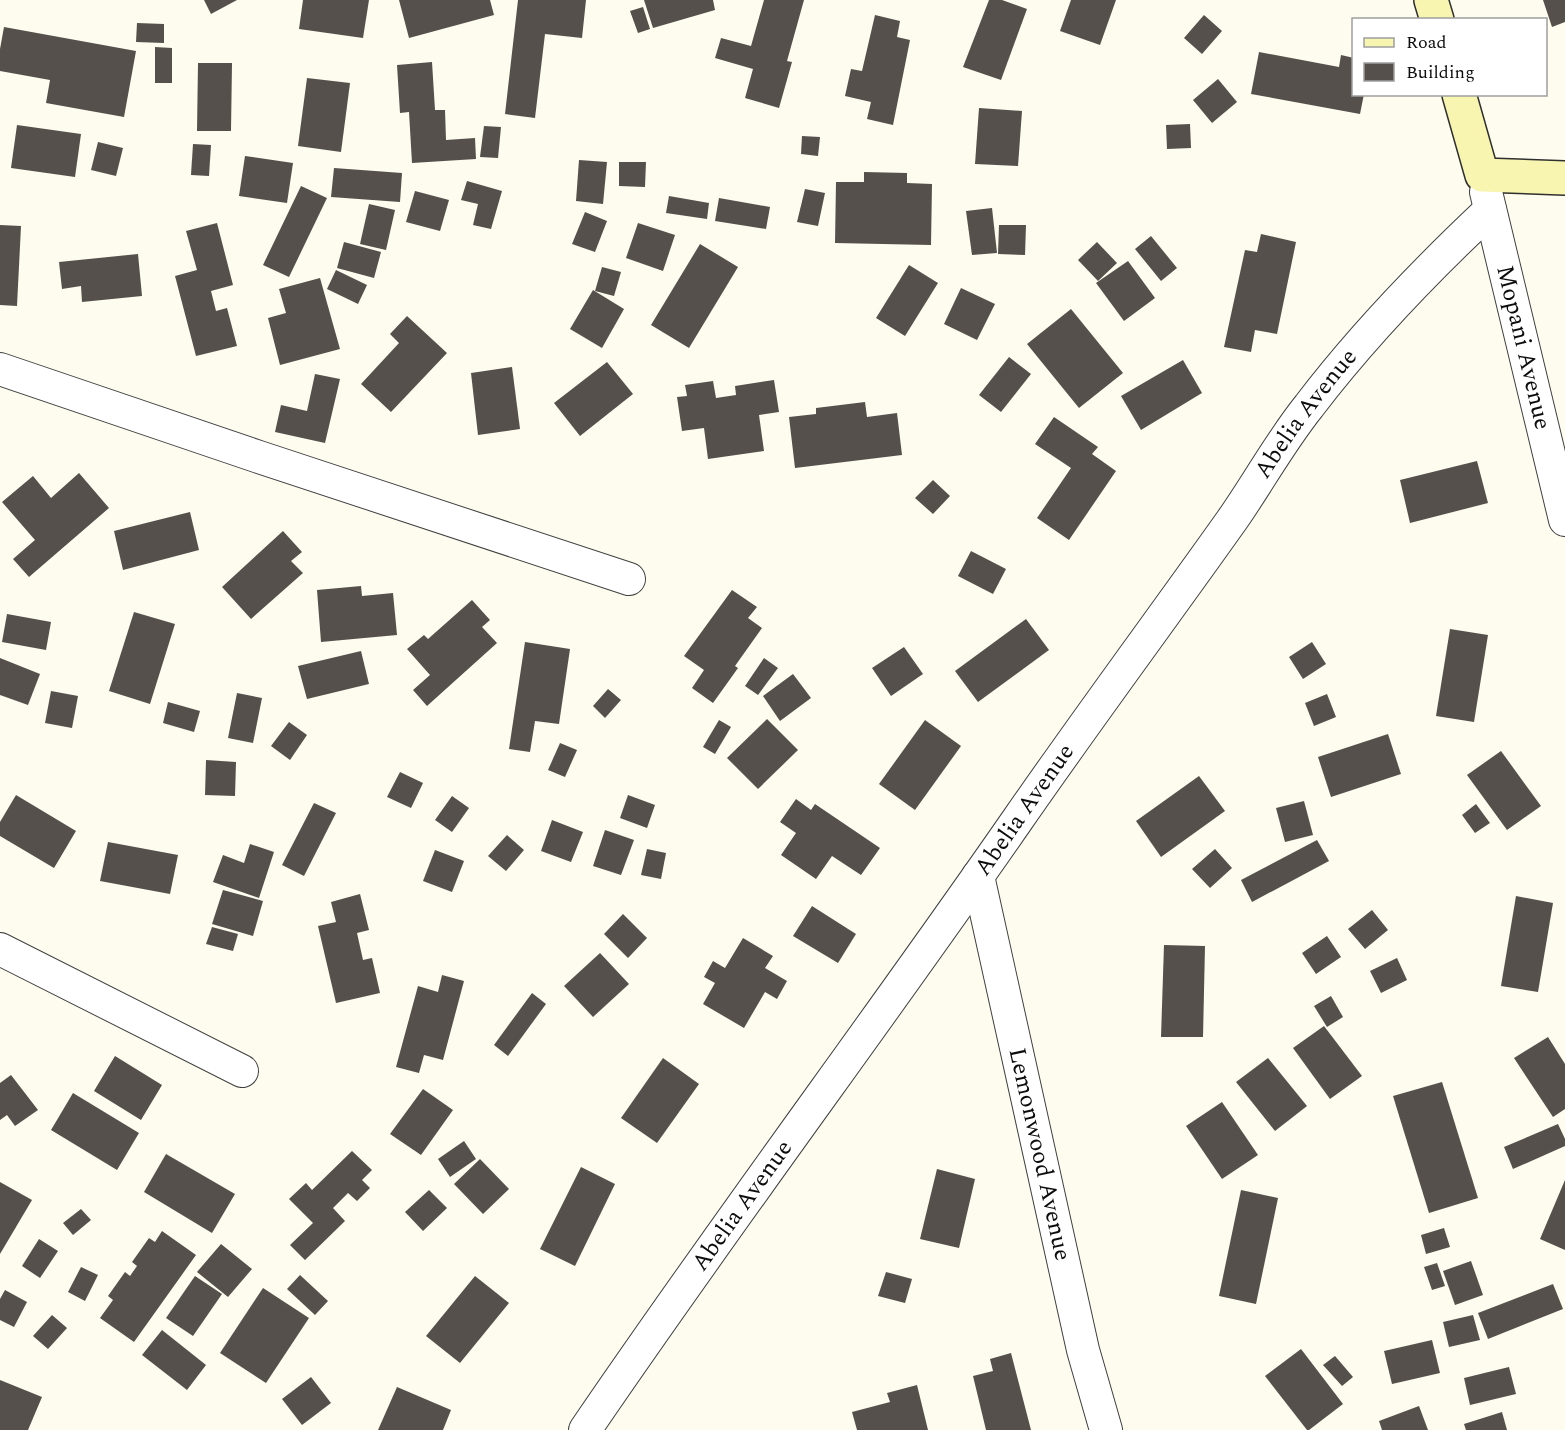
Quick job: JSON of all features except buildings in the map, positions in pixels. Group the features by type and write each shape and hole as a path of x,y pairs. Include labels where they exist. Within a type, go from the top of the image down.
{"main road":[{"path":"1431,0 1436,18"},
{"path":"1460,96 1482,175 1565,178"}],"street":[{"name":"Mopani Avenue","path":"1482,175 1565,520"},
{"name":"Abelia Avenue","path":"585,1430 1104,696 1234,517 1307,408 1387,313 1436,260 1490,210"},
{"path":"0,369 629,579"},
{"name":"Lemonwood Avenue","path":"978,876 1083,1350 1106,1430"},
{"path":"0,949 242,1071"}]}
